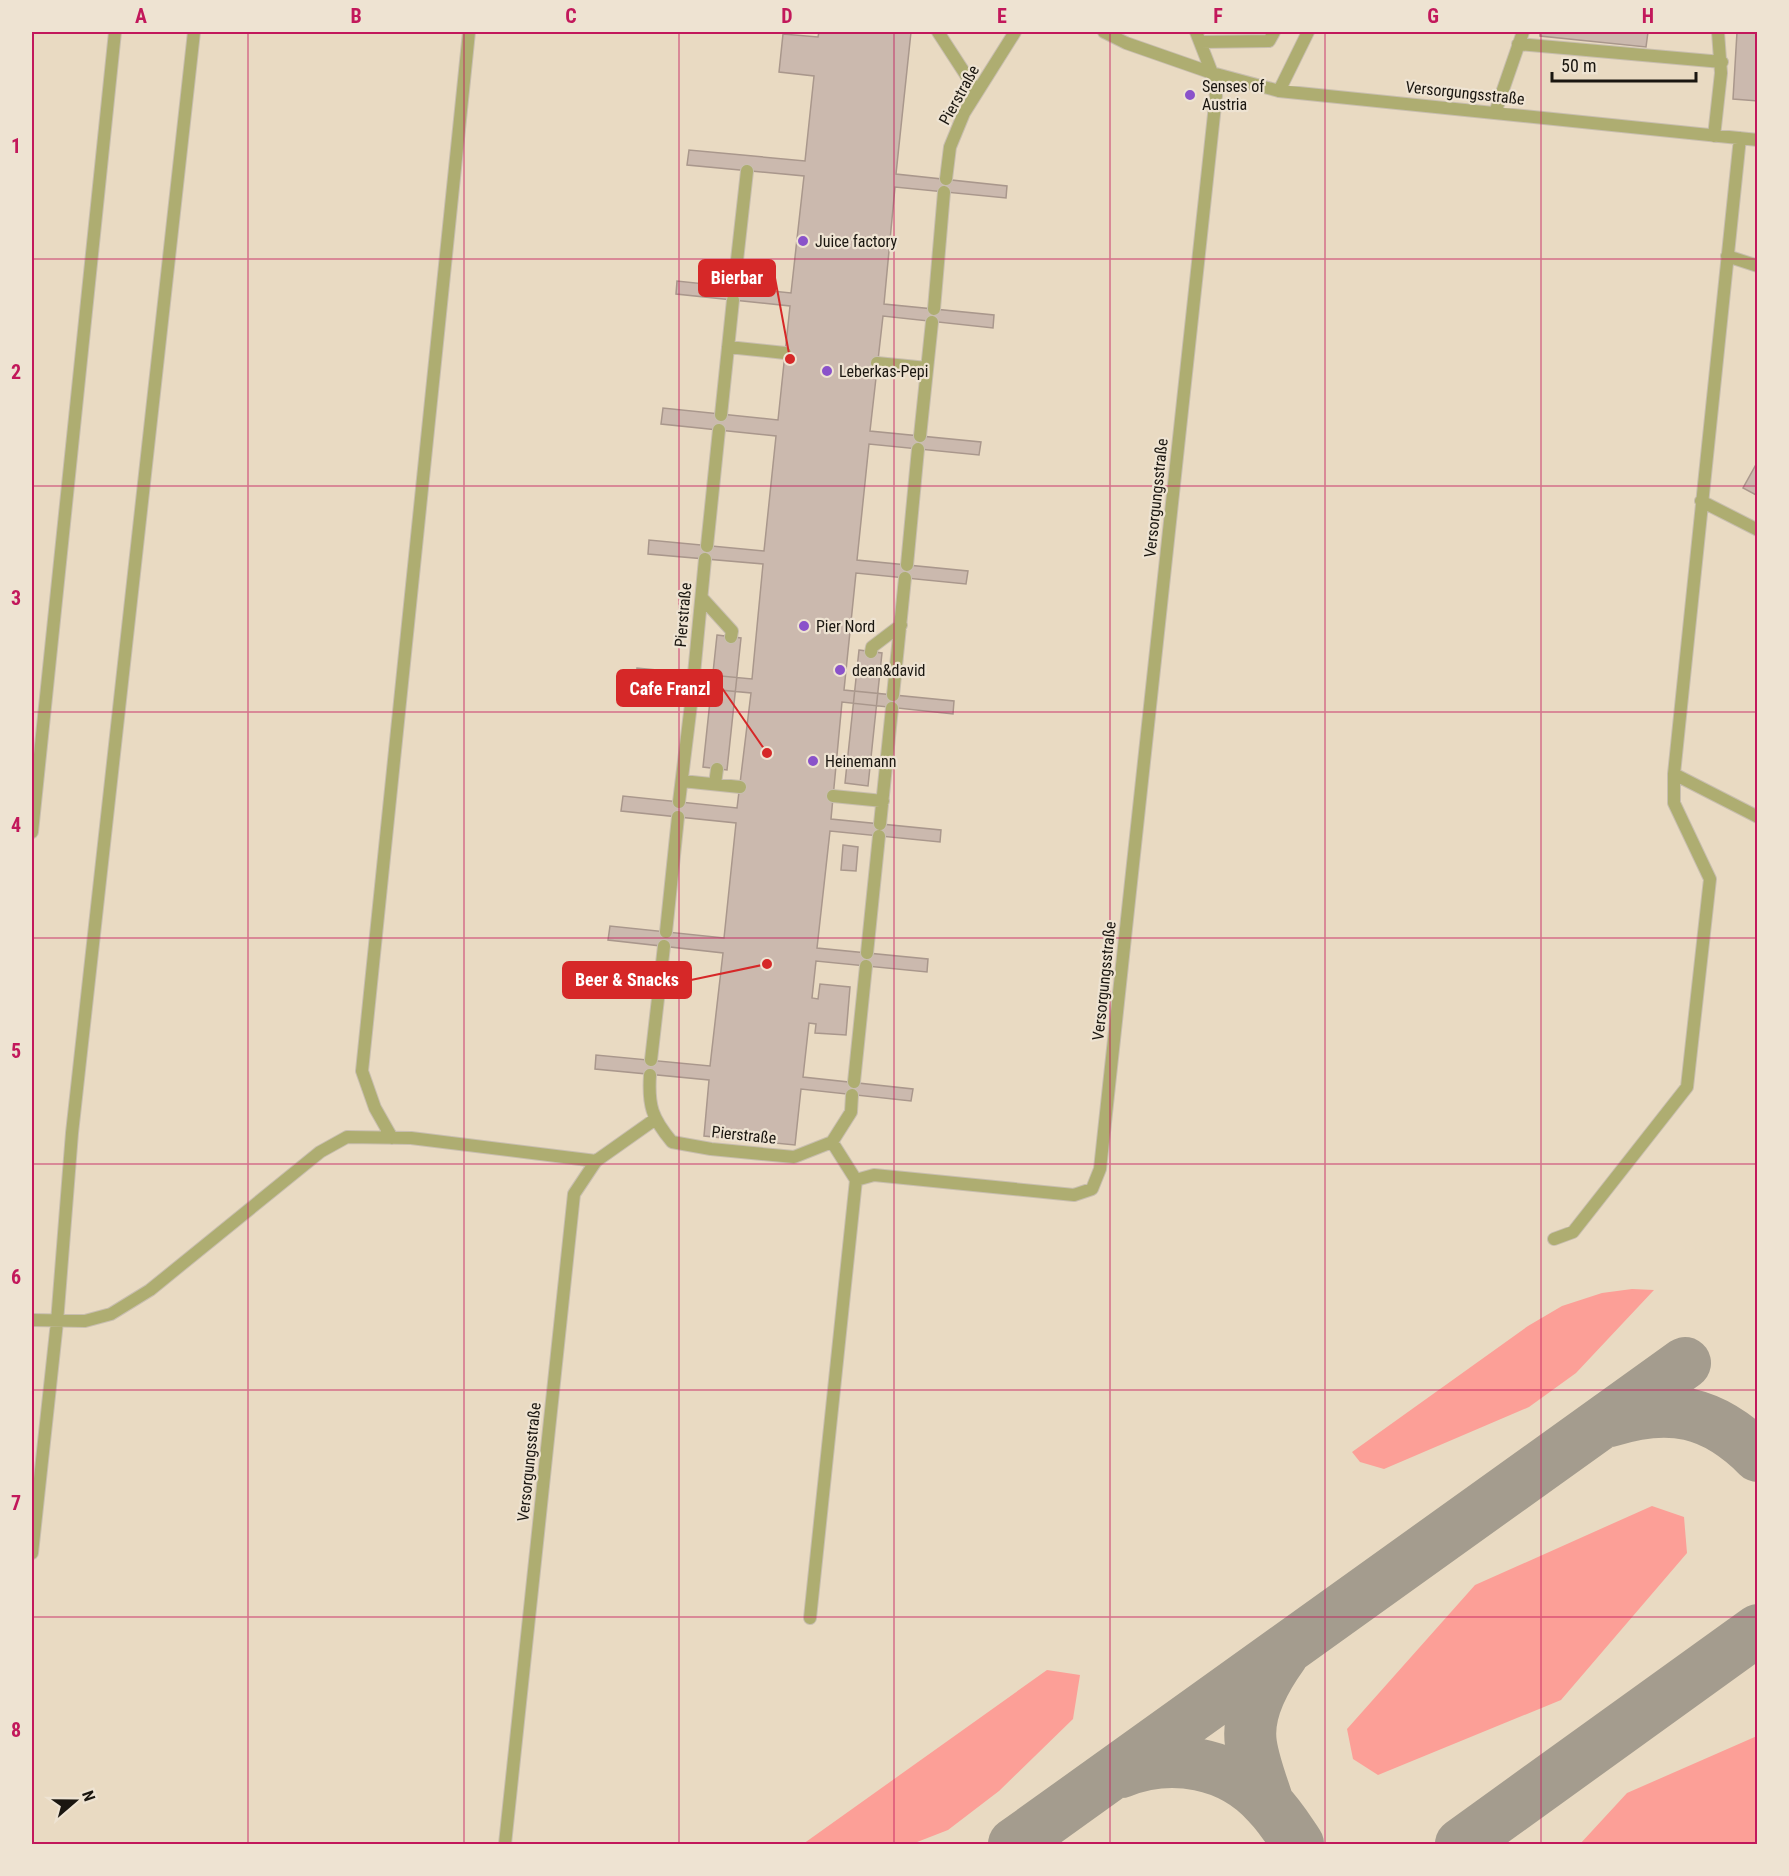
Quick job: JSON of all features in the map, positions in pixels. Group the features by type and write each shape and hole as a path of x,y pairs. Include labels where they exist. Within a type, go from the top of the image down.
{"lane":[{"path":"32,832 115,32"},
{"path":"32,1553 57,1322 72,1132 194,32"},
{"path":"392,1138 375,1108 362,1071 469,32"},
{"path":"938,32 977,92"},
{"name":"Pierstraße","path":"654,1120 672,1142 711,1149 794,1157 832,1142 851,1112 950,147 964,113 1015,32"},
{"path":"1104,32 1126,43 1212,73"},
{"path":"1212,73 1198,37 1269,41 1274,32"},
{"path":"1279,91 1308,32"},
{"path":"1714,136 1722,62 1718,32"},
{"path":"1495,113 1520,38 1722,62"},
{"name":"Versorgungsstraße","path":"856,1180 874,1174 1074,1195 1092,1189 1100,1169 1215,108 1216,96 1212,73 1279,91 1758,140"},
{"path":"1554,1239 1573,1232 1688,1087 1710,879 1674,803 1674,774 1740,138"},
{"path":"734,287 747,171"},
{"path":"1726,256 1758,266"},
{"path":"721,415 733,300"},
{"path":"728,347 785,353"},
{"path":"877,363 927,368"},
{"path":"706,546 719,430"},
{"path":"1701,501 1758,530"},
{"name":"Pierstraße","path":"694,674 705,559"},
{"path":"702,598 732,631 731,637"},
{"path":"871,652 872,647 901,625"},
{"path":"679,802 693,688"},
{"path":"715,784 717,769"},
{"path":"1674,774 1758,817"},
{"path":"682,781 740,787"},
{"path":"857,798 858,785"},
{"path":"833,796 883,801"},
{"path":"666,932 678,817"},
{"path":"651,1060 664,946"},
{"path":"650,1075 648,1095 654,1120"},
{"name":"Versorgungsstraße","path":"505,1845 574,1194 596,1161 654,1120"},
{"path":"32,1320 85,1321 111,1314 140,1296 320,1152 347,1137 392,1138 596,1161"},
{"path":"810,1618 856,1180 832,1142"}],"shaded area":[{"path":"32,32 1757,32 1757,1844 32,1844"},
{"path":"1632,1289 1654,1290 1576,1373 1529,1407 1384,1469 1360,1462 1352,1452 1528,1326 1562,1306 1602,1293"},
{"path":"1652,1506 1684,1517 1687,1553 1561,1700 1378,1775 1353,1759 1347,1729 1475,1585"},
{"path":"1047,1670 1080,1675 1073,1719 999,1791 948,1830 912,1844 803,1844"},
{"path":"1757,1736 1757,1844 1580,1844 1627,1793"}],"building":[{"name":"Pier Nord","path":"819,32 911,32 896,174 1007,186 1006,198 895,187 884,304 994,315 993,328 883,316 870,431 981,442 979,455 869,444 857,560 968,571 966,584 856,573 844,690 954,701 953,714 842,702 831,819 941,830 940,842 830,831 817,948 928,959 927,972 816,961 812,998 818,999 820,984 850,987 846,1035 815,1033 816,1024 809,1023 803,1077 913,1089 911,1101 801,1089 795,1145 704,1136 709,1080 595,1069 596,1055 710,1066 723,953 608,940 610,926 724,938 736,823 621,811 623,796 737,808 751,693 636,682 637,668 752,679 763,564 648,554 649,540 764,551 776,436 661,424 663,408 778,420 790,306 676,294 677,281 791,293 804,176 687,165 689,150 805,161 814,76 779,72 783,34 818,37"},
{"path":"1540,32 1648,32 1646,47 1540,36"},
{"path":"1737,32 1758,32 1758,101 1733,99"},
{"path":"1758,461 1758,496 1743,488"},
{"path":"717,635 741,638 727,770 703,767"},
{"path":"859,650 882,653 868,786 845,783"},
{"path":"843,845 858,847 856,871 841,870"}],"taxiway":[{"path":"1014,1844 1685,1363"},
{"path":"1610,1421 1652,1412 1690,1415 1707,1420 1724,1429 1758,1456"},
{"path":"1461,1844 1758,1630"},
{"path":"1268,1803 1252,1751 1251,1720 1258,1696 1283,1654"},
{"path":"1121,1772 1140,1766 1180,1762 1218,1770 1236,1778 1253,1790 1276,1813 1298,1844"}],"place":[{"name":"Senses of Austria","path":"1190,95"},
{"name":"Juice factory","path":"803,241"},
{"name":"Bierbar","path":"790,359"},
{"name":"Leberkas-Pepi","path":"827,371"},
{"name":"Pier Nord","path":"804,626"},
{"name":"dean&david","path":"840,670"},
{"name":"Cafe Franzl","path":"767,753"},
{"name":"Heinemann","path":"813,761"},
{"name":"Beer & Snacks","path":"767,964"}]}
